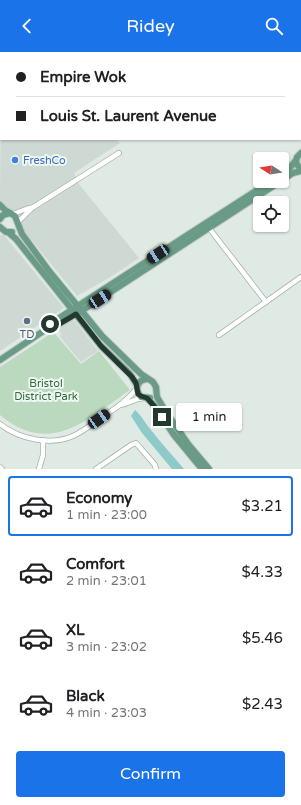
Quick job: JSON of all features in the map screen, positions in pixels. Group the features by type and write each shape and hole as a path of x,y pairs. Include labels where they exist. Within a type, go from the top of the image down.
{"main road":[{"path":"289,169 301,153"},
{"path":"289,175 301,170 297,166 296,160"},
{"path":"0,360 48,328 54,327 77,310 260,188"},
{"path":"77,310 271,188"},
{"path":"0,205 17,219 22,234 101,346 132,377 137,387 138,394 154,406 174,435 202,469"},
{"path":"0,219 4,215 11,214"},
{"path":"5,233 15,230 18,223"},
{"path":"0,227 5,233 16,239 77,310 110,345 147,379 153,382 156,387 159,401 171,420 209,469"},
{"path":"137,387 141,380 147,379"},
{"path":"145,398 152,396 156,390"}],"street":[{"path":"18,223 32,208 119,153"},
{"path":"11,214 32,208"},
{"path":"209,228 266,302"},
{"path":"220,335 301,277"},
{"path":"0,424 16,434 29,438 63,440 72,436 120,405 137,387"},
{"path":"120,405 139,398 145,398"},
{"path":"39,469 43,455 43,440"},
{"path":"96,469 136,442 156,465 156,469"}],"shaded area":[{"path":"0,140 117,140 120,143 74,173 78,183 139,258 109,278 77,296 0,201"},
{"path":"3,234 64,308 0,351 0,236"},
{"path":"72,320 75,321 98,351 81,362 60,336 61,334 58,329"}],"green space":[{"name":"Bristol District Park","path":"55,331 56,335 81,364 99,351 130,390 83,422 68,430 52,433 36,433 18,427 0,415 0,367"}],"water":[{"path":"135,410 184,469 172,469 142,433 131,416"}],"place":[{"name":"FreshCo","path":"15,160"},
{"name":"TD","path":"27,321"}],"route":[{"path":"50,324 48,328 54,327 76,314 101,346 134,379 137,385 138,394 144,398 147,398 162,417"}]}
